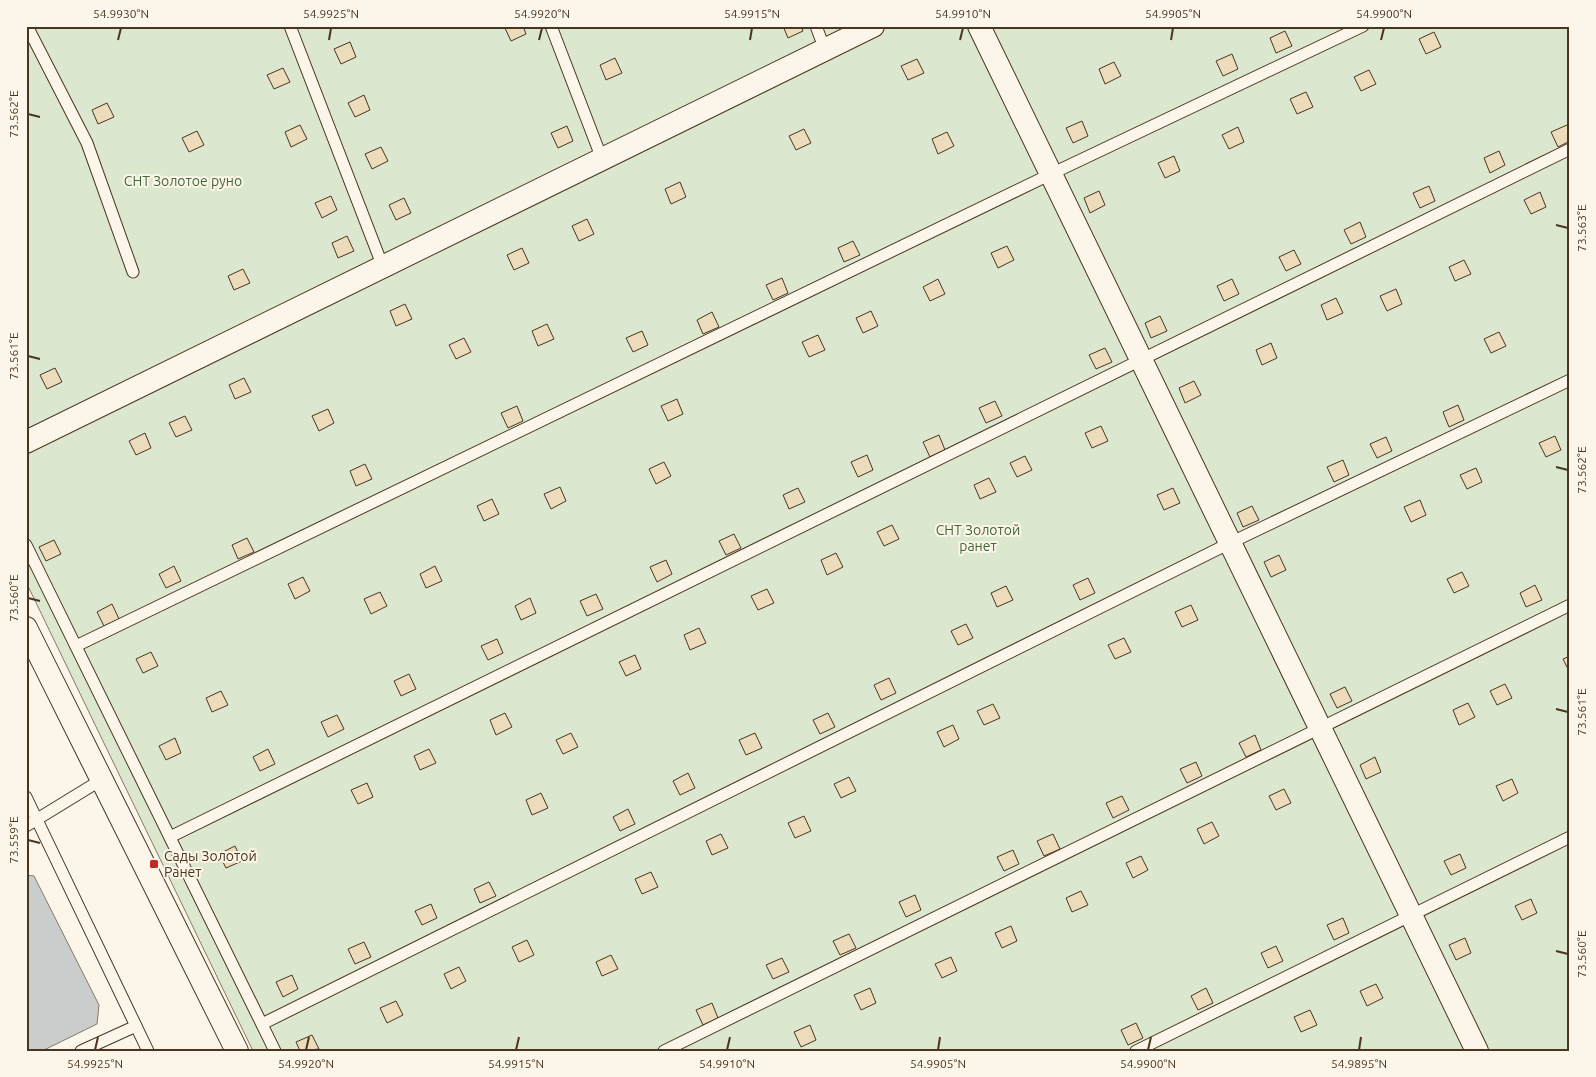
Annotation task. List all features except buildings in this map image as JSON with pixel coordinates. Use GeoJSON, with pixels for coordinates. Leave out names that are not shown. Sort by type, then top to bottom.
{"type":"FeatureCollection","features":[{"type":"Feature","properties":{"kind":"street"},"geometry":{"type":"LineString","coordinates":[[26,442],[873,26]]}},
{"type":"Feature","properties":{"kind":"street"},"geometry":{"type":"LineString","coordinates":[[979,26],[1477,1051]]}},
{"type":"Feature","properties":{"kind":"street"},"geometry":{"type":"LineString","coordinates":[[26,628],[237,1051]]}},
{"type":"Feature","properties":{"kind":"lane"},"geometry":{"type":"LineString","coordinates":[[27,26],[87,143],[133,272]]}},
{"type":"Feature","properties":{"kind":"lane"},"geometry":{"type":"LineString","coordinates":[[290,26],[384,267]]}},
{"type":"Feature","properties":{"kind":"lane"},"geometry":{"type":"LineString","coordinates":[[551,26],[602,159]]}},
{"type":"Feature","properties":{"kind":"lane"},"geometry":{"type":"LineString","coordinates":[[816,26],[825,50]]}},
{"type":"Feature","properties":{"kind":"lane"},"geometry":{"type":"LineString","coordinates":[[76,646],[1051,174],[1363,26]]}},
{"type":"Feature","properties":{"kind":"lane"},"geometry":{"type":"LineString","coordinates":[[170,837],[1570,149]]}},
{"type":"Feature","properties":{"kind":"lane"},"geometry":{"type":"LineString","coordinates":[[262,1024],[1230,543],[1570,380]]}},
{"type":"Feature","properties":{"kind":"lane"},"geometry":{"type":"LineString","coordinates":[[26,544],[275,1051]]}},
{"type":"Feature","properties":{"kind":"lane"},"geometry":{"type":"LineString","coordinates":[[664,1051],[1570,605]]}},
{"type":"Feature","properties":{"kind":"lane"},"geometry":{"type":"LineString","coordinates":[[26,826],[38,821],[101,780]]}},
{"type":"Feature","properties":{"kind":"lane"},"geometry":{"type":"LineString","coordinates":[[26,797],[148,1051]]}},
{"type":"Feature","properties":{"kind":"lane"},"geometry":{"type":"LineString","coordinates":[[1136,1051],[1570,837]]}},
{"type":"Feature","properties":{"kind":"lane"},"geometry":{"type":"LineString","coordinates":[[81,1051],[136,1026]]}},
{"type":"Feature","properties":{"kind":"green space","name":"СНТ Золотой ранет"},"geometry":{"type":"Polygon","coordinates":[[[26,26],[1570,26],[1570,1051],[253,1051],[26,582],[26,26]]]}},
{"type":"Feature","properties":{"kind":"shaded area"},"geometry":{"type":"Polygon","coordinates":[[[26,875],[34,876],[99,1005],[97,1024],[42,1051],[26,1051],[26,875]]]}},
{"type":"Feature","properties":{"kind":"place","name":"Сады Золотой Ранет"},"geometry":{"type":"Point","coordinates":[154,864]}},
{"type":"Feature","properties":{"kind":"park label","name":"СНТ Золотое руно"},"geometry":{"type":"Point","coordinates":[183,181]}}]}
